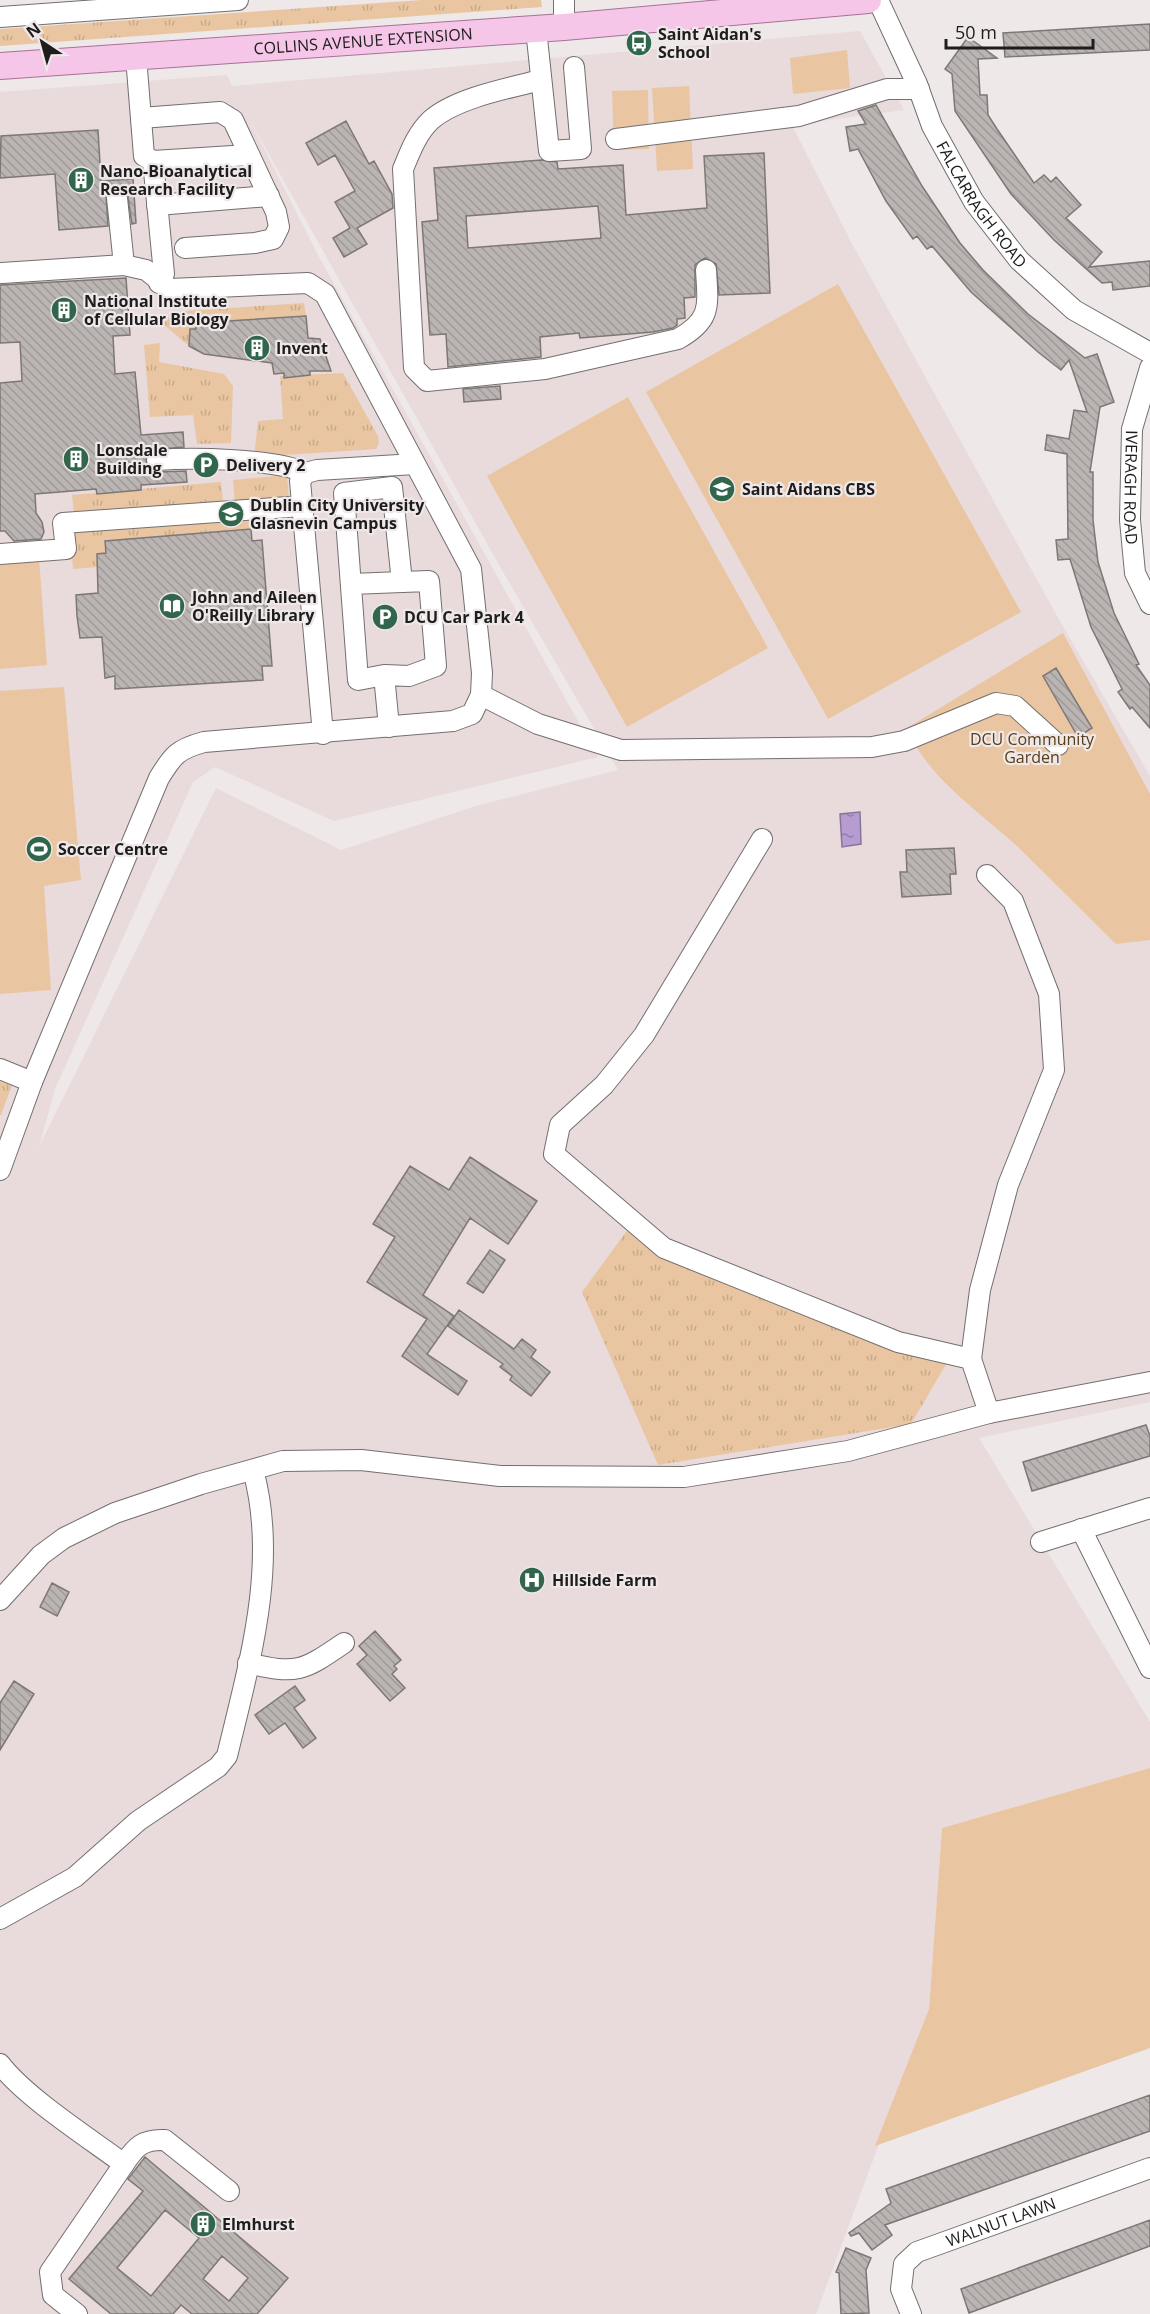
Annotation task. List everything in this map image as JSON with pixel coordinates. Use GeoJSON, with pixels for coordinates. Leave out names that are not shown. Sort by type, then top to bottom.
{"type":"FeatureCollection","features":[{"type":"Feature","properties":{"kind":"main road","name":"COLLINS AVENUE EXTENSION"},"geometry":{"type":"LineString","coordinates":[[0,66],[564,27],[868,0]]}},
{"type":"Feature","properties":{"kind":"street"},"geometry":{"type":"LineString","coordinates":[[0,17],[238,0]]}},
{"type":"Feature","properties":{"kind":"street"},"geometry":{"type":"LineString","coordinates":[[564,0],[564,27]]}},
{"type":"Feature","properties":{"kind":"street","name":"FALCARRAGH ROAD"},"geometry":{"type":"LineString","coordinates":[[878,0],[919,89],[932,126],[974,202],[1019,260],[1074,310],[1150,353]]}},
{"type":"Feature","properties":{"kind":"street"},"geometry":{"type":"LineString","coordinates":[[536,29],[549,152],[581,149],[574,67]]}},
{"type":"Feature","properties":{"kind":"street"},"geometry":{"type":"LineString","coordinates":[[136,57],[144,156],[153,161],[249,154]]}},
{"type":"Feature","properties":{"kind":"street"},"geometry":{"type":"LineString","coordinates":[[541,80],[455,106],[431,120],[413,144],[403,169],[414,368],[427,381],[545,369],[678,339],[697,329],[708,309],[706,270]]}},
{"type":"Feature","properties":{"kind":"street"},"geometry":{"type":"LineString","coordinates":[[616,138],[799,116],[887,89],[919,89]]}},
{"type":"Feature","properties":{"kind":"street"},"geometry":{"type":"LineString","coordinates":[[141,118],[220,112],[233,120],[269,196],[279,227],[273,239],[255,243],[185,248]]}},
{"type":"Feature","properties":{"kind":"street"},"geometry":{"type":"LineString","coordinates":[[153,161],[164,274],[159,283]]}},
{"type":"Feature","properties":{"kind":"street"},"geometry":{"type":"LineString","coordinates":[[157,205],[269,196]]}},
{"type":"Feature","properties":{"kind":"street"},"geometry":{"type":"LineString","coordinates":[[117,198],[124,265]]}},
{"type":"Feature","properties":{"kind":"street"},"geometry":{"type":"LineString","coordinates":[[0,1170],[7,1128],[32,1082],[159,778],[169,761],[181,748],[204,742],[323,734],[453,721],[472,714],[481,695],[482,673],[471,569],[326,294],[308,283],[170,289],[159,283],[146,270],[124,265],[2,273]]}},
{"type":"Feature","properties":{"kind":"street","name":"IVERAGH ROAD"},"geometry":{"type":"LineString","coordinates":[[1150,368],[1132,429],[1130,519],[1135,573],[1150,604]]}},
{"type":"Feature","properties":{"kind":"street"},"geometry":{"type":"LineString","coordinates":[[157,460],[188,458],[290,465],[306,473]]}},
{"type":"Feature","properties":{"kind":"street"},"geometry":{"type":"LineString","coordinates":[[323,734],[300,481],[306,473],[317,470],[415,464]]}},
{"type":"Feature","properties":{"kind":"street"},"geometry":{"type":"LineString","coordinates":[[351,584],[429,581],[436,666],[409,676],[384,675],[358,680],[344,493],[392,487],[402,582]]}},
{"type":"Feature","properties":{"kind":"street"},"geometry":{"type":"LineString","coordinates":[[0,554],[66,549],[63,523],[302,506]]}},
{"type":"Feature","properties":{"kind":"street"},"geometry":{"type":"LineString","coordinates":[[384,675],[389,727]]}},
{"type":"Feature","properties":{"kind":"street"},"geometry":{"type":"LineString","coordinates":[[481,695],[538,723],[621,750],[872,747],[904,741],[996,703],[1014,706],[1058,745]]}},
{"type":"Feature","properties":{"kind":"street"},"geometry":{"type":"LineString","coordinates":[[762,839],[644,1035],[604,1085],[560,1125],[554,1154],[664,1248],[898,1342],[971,1359]]}},
{"type":"Feature","properties":{"kind":"street"},"geometry":{"type":"LineString","coordinates":[[987,875],[1013,901],[1049,994],[1054,1070],[1008,1185],[980,1290],[971,1359],[989,1413]]}},
{"type":"Feature","properties":{"kind":"street"},"geometry":{"type":"LineString","coordinates":[[0,1069],[32,1082]]}},
{"type":"Feature","properties":{"kind":"street"},"geometry":{"type":"LineString","coordinates":[[0,1600],[41,1555],[64,1538],[115,1513],[201,1484],[284,1461],[360,1460],[500,1476],[684,1477],[848,1451],[989,1413],[1150,1382]]}},
{"type":"Feature","properties":{"kind":"street"},"geometry":{"type":"LineString","coordinates":[[0,1919],[75,1877],[138,1821],[218,1767],[227,1756],[259,1605],[263,1545],[261,1498],[253,1470]]}},
{"type":"Feature","properties":{"kind":"street"},"geometry":{"type":"LineString","coordinates":[[1041,1542],[1150,1508]]}},
{"type":"Feature","properties":{"kind":"street"},"geometry":{"type":"LineString","coordinates":[[1081,1529],[1150,1668]]}},
{"type":"Feature","properties":{"kind":"street"},"geometry":{"type":"LineString","coordinates":[[248,1663],[285,1671],[303,1669],[344,1643]]}},
{"type":"Feature","properties":{"kind":"street"},"geometry":{"type":"LineString","coordinates":[[0,2064],[24,2087],[124,2164]]}},
{"type":"Feature","properties":{"kind":"street"},"geometry":{"type":"LineString","coordinates":[[77,2314],[53,2295],[50,2272],[135,2147],[142,2142],[165,2140],[229,2191]]}},
{"type":"Feature","properties":{"kind":"street","name":"WALNUT LAWN"},"geometry":{"type":"LineString","coordinates":[[911,2314],[901,2289],[904,2264],[917,2252],[1150,2168]]}},
{"type":"Feature","properties":{"kind":"shaded area","name":"Hillside Farm"},"geometry":{"type":"Polygon","coordinates":[[[860,31],[904,110],[792,125],[850,240],[1057,616],[1150,776],[1150,1402],[979,1438],[1150,1722],[1150,1768],[942,1828],[929,2009],[816,2314],[0,2314],[0,92],[227,75],[232,86],[860,31]],[[248,117],[320,259],[598,757],[334,821],[215,767],[193,782],[55,1089],[39,1147],[216,788],[341,850],[479,805],[618,770],[503,572],[248,117]]]}},
{"type":"Feature","properties":{"kind":"green space"},"geometry":{"type":"Polygon","coordinates":[[[422,0],[541,0],[542,7],[0,46],[0,29],[422,0]]]}},
{"type":"Feature","properties":{"kind":"green space"},"geometry":{"type":"Polygon","coordinates":[[[847,50],[850,88],[793,94],[790,58],[847,50]]]}},
{"type":"Feature","properties":{"kind":"green space"},"geometry":{"type":"Polygon","coordinates":[[[689,86],[693,169],[657,171],[652,88],[689,86]]]}},
{"type":"Feature","properties":{"kind":"green space"},"geometry":{"type":"Polygon","coordinates":[[[648,90],[649,149],[614,150],[612,91],[648,90]]]}},
{"type":"Feature","properties":{"kind":"green space"},"geometry":{"type":"Polygon","coordinates":[[[838,284],[1021,612],[828,719],[646,392],[838,284]]]}},
{"type":"Feature","properties":{"kind":"green space"},"geometry":{"type":"Polygon","coordinates":[[[304,303],[306,316],[196,323],[196,329],[190,330],[189,346],[163,324],[172,313],[184,311],[304,303]]]}},
{"type":"Feature","properties":{"kind":"green space"},"geometry":{"type":"Polygon","coordinates":[[[160,343],[159,362],[224,374],[233,386],[231,443],[197,444],[193,415],[150,417],[144,345],[160,343]]]}},
{"type":"Feature","properties":{"kind":"green space"},"geometry":{"type":"Polygon","coordinates":[[[343,373],[378,436],[379,443],[376,449],[254,457],[258,421],[283,419],[280,376],[343,373]]]}},
{"type":"Feature","properties":{"kind":"green space"},"geometry":{"type":"Polygon","coordinates":[[[628,397],[768,648],[627,727],[487,476],[628,397]]]}},
{"type":"Feature","properties":{"kind":"green space"},"geometry":{"type":"Polygon","coordinates":[[[287,475],[289,499],[235,504],[233,480],[287,475]]]}},
{"type":"Feature","properties":{"kind":"green space"},"geometry":{"type":"Polygon","coordinates":[[[221,482],[223,502],[74,514],[72,495],[221,482]]]}},
{"type":"Feature","properties":{"kind":"green space"},"geometry":{"type":"Polygon","coordinates":[[[295,514],[296,523],[105,541],[106,553],[97,554],[98,567],[73,569],[70,532],[295,514]]]}},
{"type":"Feature","properties":{"kind":"green space"},"geometry":{"type":"Polygon","coordinates":[[[39,558],[47,665],[0,669],[0,562],[39,558]]]}},
{"type":"Feature","properties":{"kind":"green space","name":"DCU Community Garden"},"geometry":{"type":"Polygon","coordinates":[[[1063,633],[1150,794],[1150,940],[1116,944],[1018,847],[941,778],[927,763],[907,728],[1063,633]]]}},
{"type":"Feature","properties":{"kind":"green space","name":"Soccer Centre"},"geometry":{"type":"Polygon","coordinates":[[[64,687],[81,880],[44,886],[51,990],[0,994],[0,691],[64,687]]]}},
{"type":"Feature","properties":{"kind":"green space"},"geometry":{"type":"Polygon","coordinates":[[[0,1078],[13,1082],[1,1115],[0,1115],[0,1078]]]}},
{"type":"Feature","properties":{"kind":"green space"},"geometry":{"type":"Polygon","coordinates":[[[631,1225],[948,1361],[911,1424],[658,1465],[582,1292],[631,1225]]]}},
{"type":"Feature","properties":{"kind":"green space"},"geometry":{"type":"Polygon","coordinates":[[[1150,1768],[1150,2048],[875,2146],[929,2009],[942,1828],[1150,1768]]]}},
{"type":"Feature","properties":{"kind":"water"},"geometry":{"type":"Polygon","coordinates":[[[860,812],[861,844],[842,847],[840,814],[860,812]]]}},
{"type":"Feature","properties":{"kind":"building"},"geometry":{"type":"Polygon","coordinates":[[[1150,24],[1150,50],[1005,57],[1003,33],[1150,24]]]}},
{"type":"Feature","properties":{"kind":"building"},"geometry":{"type":"Polygon","coordinates":[[[968,37],[997,58],[978,59],[980,95],[987,95],[988,115],[997,129],[1034,183],[1044,175],[1051,182],[1056,177],[1081,205],[1066,218],[1102,252],[1089,267],[1150,261],[1150,286],[1113,290],[1112,282],[1102,283],[1054,240],[1011,194],[955,111],[952,74],[945,69],[968,37]]]}},
{"type":"Feature","properties":{"kind":"building"},"geometry":{"type":"Polygon","coordinates":[[[876,105],[922,186],[960,243],[983,270],[1028,314],[1085,358],[1097,354],[1114,402],[1100,407],[1090,472],[1093,472],[1093,520],[1098,562],[1114,613],[1139,664],[1136,665],[1150,685],[1150,728],[1132,707],[1130,709],[1118,692],[1122,689],[1091,627],[1070,559],[1058,560],[1056,540],[1068,539],[1067,454],[1045,450],[1047,435],[1069,439],[1074,410],[1087,412],[1069,360],[1061,370],[971,292],[932,246],[927,249],[917,236],[913,239],[886,201],[858,149],[850,151],[846,127],[866,124],[858,111],[876,105]]]}},
{"type":"Feature","properties":{"kind":"building"},"geometry":{"type":"Polygon","coordinates":[[[346,121],[369,164],[374,161],[392,194],[393,208],[357,228],[367,244],[344,257],[333,238],[350,228],[335,202],[355,191],[335,155],[318,165],[306,143],[346,121]]]}},
{"type":"Feature","properties":{"kind":"building","name":"Nano-Bioanalytical Research Facility"},"geometry":{"type":"Polygon","coordinates":[[[98,130],[101,181],[133,179],[136,223],[132,224],[127,191],[116,186],[106,194],[108,226],[59,230],[55,174],[0,178],[1,136],[98,130]]]}},
{"type":"Feature","properties":{"kind":"building"},"geometry":{"type":"Polygon","coordinates":[[[764,153],[770,293],[719,295],[716,264],[705,258],[695,265],[695,297],[684,298],[685,318],[677,319],[677,325],[673,328],[653,332],[580,338],[579,333],[540,337],[541,357],[448,367],[446,334],[430,335],[422,222],[438,220],[434,168],[542,160],[557,162],[558,169],[623,165],[626,215],[707,208],[704,156],[764,153]],[[598,206],[466,216],[468,248],[601,238],[598,206]]]}},
{"type":"Feature","properties":{"kind":"building","name":"Lonsdale Building"},"geometry":{"type":"Polygon","coordinates":[[[126,278],[130,335],[113,336],[115,374],[135,372],[141,435],[183,432],[184,447],[151,450],[146,455],[147,467],[157,472],[186,471],[187,482],[141,485],[141,490],[97,494],[96,489],[35,494],[36,513],[42,522],[44,532],[41,539],[14,541],[5,531],[0,531],[0,383],[22,381],[20,342],[0,343],[0,285],[126,278]]]}},
{"type":"Feature","properties":{"kind":"building","name":"Invent"},"geometry":{"type":"Polygon","coordinates":[[[306,316],[308,338],[320,339],[331,371],[310,371],[310,375],[284,378],[284,373],[274,374],[272,363],[204,354],[189,346],[190,329],[196,329],[196,323],[306,316]]]}},
{"type":"Feature","properties":{"kind":"building"},"geometry":{"type":"Polygon","coordinates":[[[500,386],[501,399],[464,402],[463,389],[500,386]]]}},
{"type":"Feature","properties":{"kind":"building","name":"John and Aileen O'Reilly Library"},"geometry":{"type":"Polygon","coordinates":[[[251,529],[252,541],[262,540],[272,666],[262,666],[263,680],[115,689],[115,676],[105,678],[102,637],[80,638],[77,616],[76,595],[98,593],[97,554],[106,553],[105,541],[251,529]]]}},
{"type":"Feature","properties":{"kind":"building"},"geometry":{"type":"Polygon","coordinates":[[[1056,668],[1092,728],[1078,737],[1043,676],[1056,668]]]}},
{"type":"Feature","properties":{"kind":"building"},"geometry":{"type":"Polygon","coordinates":[[[954,848],[956,874],[950,874],[951,894],[902,897],[900,872],[907,872],[906,850],[954,848]]]}},
{"type":"Feature","properties":{"kind":"building"},"geometry":{"type":"Polygon","coordinates":[[[470,1157],[537,1201],[508,1244],[470,1218],[423,1295],[454,1316],[427,1354],[467,1381],[458,1395],[402,1356],[427,1319],[367,1282],[395,1237],[373,1224],[410,1166],[449,1190],[470,1157]]]}},
{"type":"Feature","properties":{"kind":"building"},"geometry":{"type":"Polygon","coordinates":[[[490,1250],[505,1260],[483,1293],[467,1283],[490,1250]]]}},
{"type":"Feature","properties":{"kind":"building"},"geometry":{"type":"Polygon","coordinates":[[[459,1310],[514,1349],[522,1339],[536,1350],[531,1357],[550,1372],[531,1396],[510,1380],[512,1376],[500,1367],[503,1364],[448,1326],[459,1310]]]}},
{"type":"Feature","properties":{"kind":"building"},"geometry":{"type":"Polygon","coordinates":[[[1146,1425],[1150,1436],[1150,1456],[1032,1491],[1023,1462],[1146,1425]]]}},
{"type":"Feature","properties":{"kind":"building"},"geometry":{"type":"Polygon","coordinates":[[[52,1583],[69,1592],[57,1616],[40,1607],[52,1583]]]}},
{"type":"Feature","properties":{"kind":"building"},"geometry":{"type":"Polygon","coordinates":[[[375,1631],[401,1660],[394,1666],[397,1669],[392,1674],[405,1688],[390,1701],[357,1664],[367,1655],[359,1646],[375,1631]]]}},
{"type":"Feature","properties":{"kind":"building"},"geometry":{"type":"Polygon","coordinates":[[[14,1681],[34,1694],[0,1750],[0,1703],[14,1681]]]}},
{"type":"Feature","properties":{"kind":"building"},"geometry":{"type":"Polygon","coordinates":[[[295,1686],[305,1700],[294,1708],[316,1738],[303,1748],[285,1723],[269,1734],[255,1715],[295,1686]]]}},
{"type":"Feature","properties":{"kind":"building"},"geometry":{"type":"Polygon","coordinates":[[[1150,2095],[1150,2131],[885,2225],[892,2235],[872,2250],[859,2233],[851,2236],[849,2233],[891,2203],[886,2189],[1150,2095]]]}},
{"type":"Feature","properties":{"kind":"building","name":"Elmhurst"},"geometry":{"type":"Polygon","coordinates":[[[145,2157],[288,2278],[257,2314],[192,2314],[181,2305],[173,2314],[111,2314],[69,2279],[143,2191],[128,2179],[145,2157]],[[165,2210],[117,2268],[151,2296],[199,2238],[165,2210]],[[222,2256],[203,2279],[229,2301],[248,2278],[222,2256]]]}},
{"type":"Feature","properties":{"kind":"building"},"geometry":{"type":"Polygon","coordinates":[[[1150,2220],[1150,2246],[969,2313],[961,2289],[1150,2220]]]}},
{"type":"Feature","properties":{"kind":"building"},"geometry":{"type":"Polygon","coordinates":[[[846,2248],[871,2258],[866,2270],[869,2313],[841,2314],[839,2273],[836,2272],[846,2248]]]}},
{"type":"Feature","properties":{"kind":"place","name":"Saint Aidan's School"},"geometry":{"type":"Point","coordinates":[639,43]}},
{"type":"Feature","properties":{"kind":"place","name":"Nano-Bioanalytical Research Facility"},"geometry":{"type":"Point","coordinates":[81,180]}},
{"type":"Feature","properties":{"kind":"place","name":"National Institute of Cellular Biology"},"geometry":{"type":"Point","coordinates":[64,310]}},
{"type":"Feature","properties":{"kind":"place","name":"Invent"},"geometry":{"type":"Point","coordinates":[257,348]}},
{"type":"Feature","properties":{"kind":"place","name":"Lonsdale Building"},"geometry":{"type":"Point","coordinates":[76,459]}},
{"type":"Feature","properties":{"kind":"place","name":"Delivery 2"},"geometry":{"type":"Point","coordinates":[206,465]}},
{"type":"Feature","properties":{"kind":"place","name":"Saint Aidans CBS"},"geometry":{"type":"Point","coordinates":[722,489]}},
{"type":"Feature","properties":{"kind":"place","name":"Dublin City University Glasnevin Campus"},"geometry":{"type":"Point","coordinates":[231,514]}},
{"type":"Feature","properties":{"kind":"place","name":"John and Aileen O'Reilly Library"},"geometry":{"type":"Point","coordinates":[172,606]}},
{"type":"Feature","properties":{"kind":"place","name":"DCU Car Park 4"},"geometry":{"type":"Point","coordinates":[385,617]}},
{"type":"Feature","properties":{"kind":"place","name":"Soccer Centre"},"geometry":{"type":"Point","coordinates":[39,849]}},
{"type":"Feature","properties":{"kind":"place","name":"Hillside Farm"},"geometry":{"type":"Point","coordinates":[532,1580]}},
{"type":"Feature","properties":{"kind":"place","name":"Elmhurst"},"geometry":{"type":"Point","coordinates":[203,2224]}}]}
